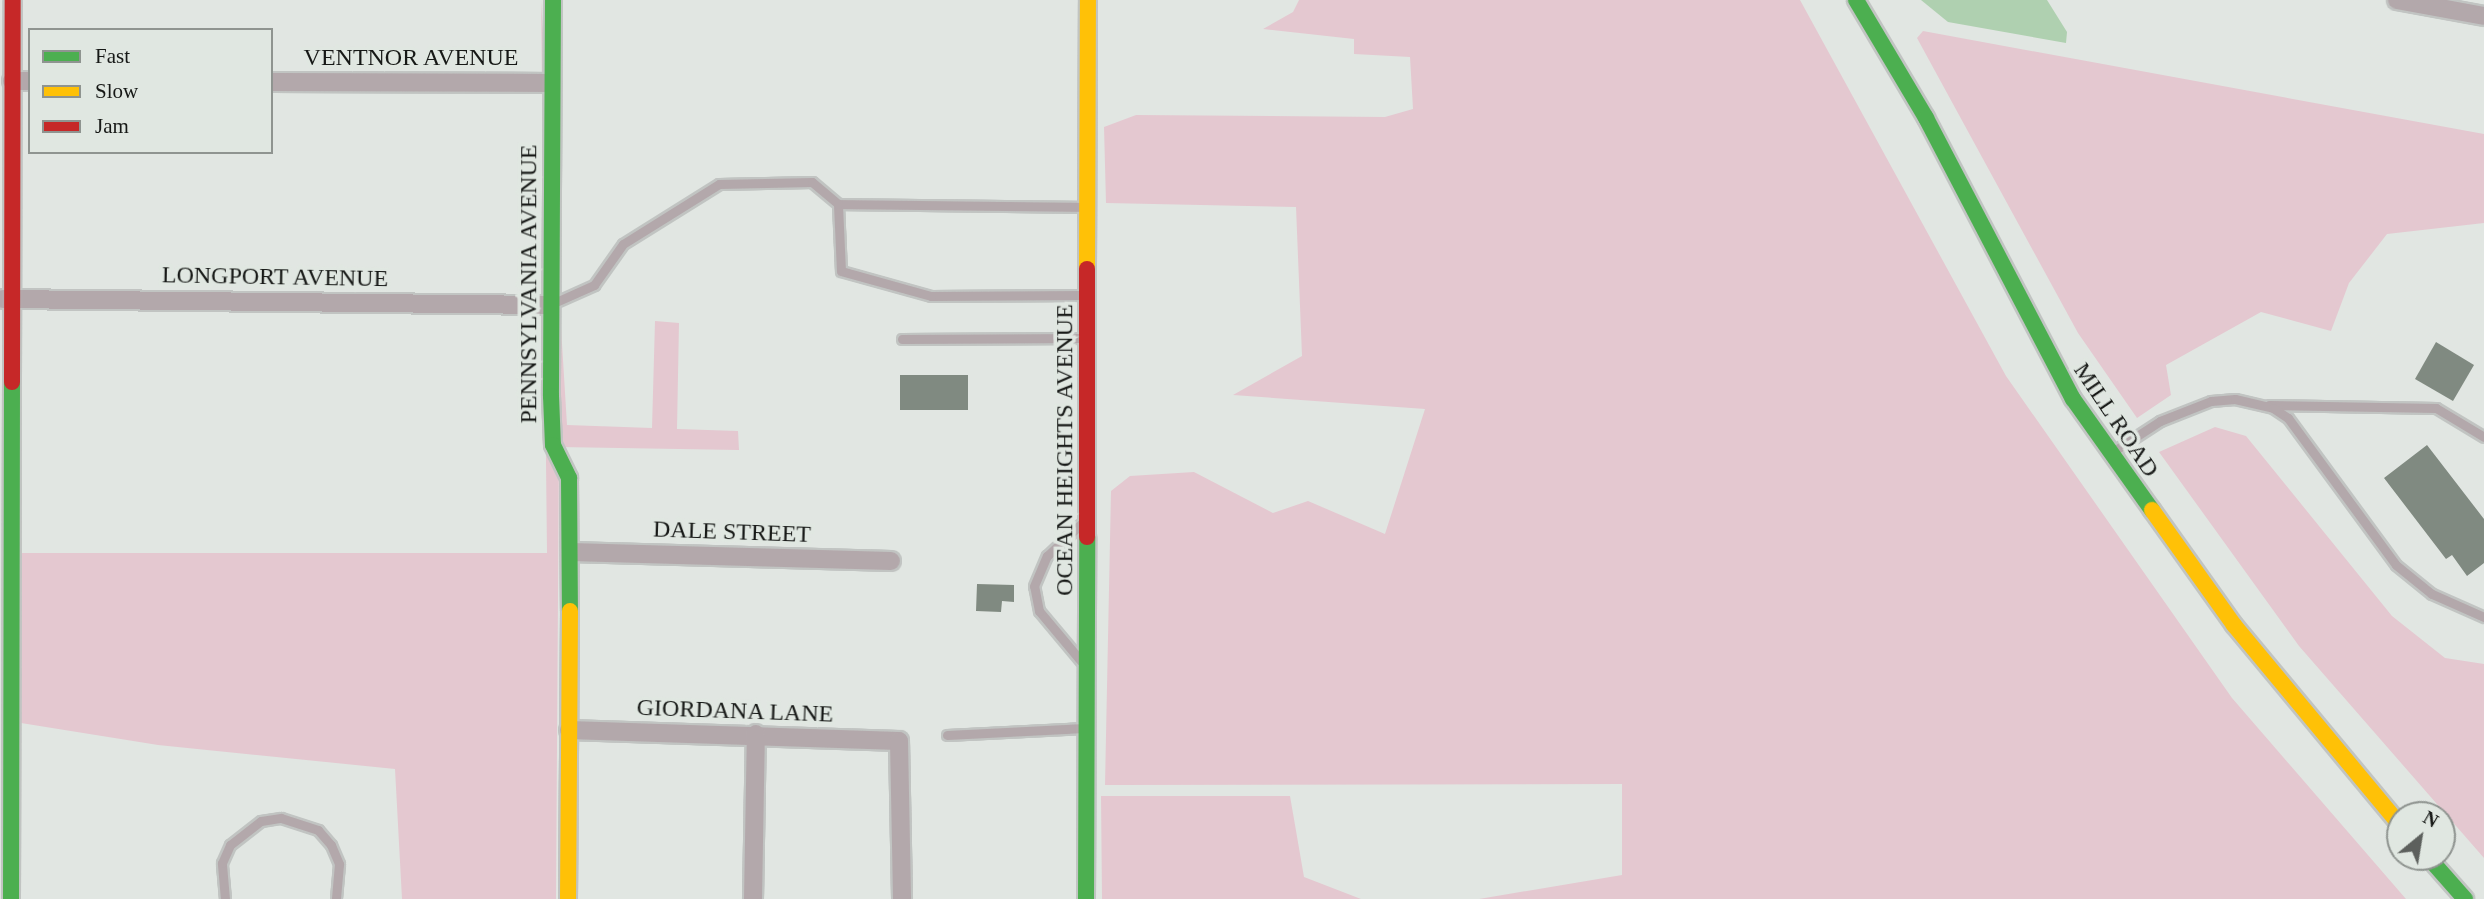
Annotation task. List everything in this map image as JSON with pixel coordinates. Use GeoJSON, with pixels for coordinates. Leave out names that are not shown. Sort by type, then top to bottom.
{"type":"FeatureCollection","features":[{"type":"Feature","properties":{"kind":"street"},"geometry":{"type":"LineString","coordinates":[[11,899],[6,739],[6,299],[21,81],[13,0]]}},
{"type":"Feature","properties":{"kind":"street","name":"PENNSYLVANIA AVENUE"},"geometry":{"type":"LineString","coordinates":[[553,0],[549,305],[552,445],[569,478],[571,552],[568,899]]}},
{"type":"Feature","properties":{"kind":"street","name":"OCEAN HEIGHTS AVENUE"},"geometry":{"type":"LineString","coordinates":[[1086,899],[1088,0]]}},
{"type":"Feature","properties":{"kind":"street","name":"MILL ROAD"},"geometry":{"type":"LineString","coordinates":[[1856,0],[1926,118],[2042,347],[2109,453],[2282,687],[2386,809]]}},
{"type":"Feature","properties":{"kind":"street"},"geometry":{"type":"LineString","coordinates":[[2397,0],[2479,10]]}},
{"type":"Feature","properties":{"kind":"street","name":"VENTNOR AVENUE"},"geometry":{"type":"LineString","coordinates":[[273,82],[551,83]]}},
{"type":"Feature","properties":{"kind":"street","name":"LONGPORT AVENUE"},"geometry":{"type":"LineString","coordinates":[[6,299],[549,305]]}},
{"type":"Feature","properties":{"kind":"street","name":"DALE STREET"},"geometry":{"type":"LineString","coordinates":[[571,552],[891,561]]}},
{"type":"Feature","properties":{"kind":"street","name":"GIORDANA LANE"},"geometry":{"type":"LineString","coordinates":[[569,730],[755,734],[899,741],[902,899]]}},
{"type":"Feature","properties":{"kind":"street"},"geometry":{"type":"LineString","coordinates":[[753,899],[755,734]]}},
{"type":"Feature","properties":{"kind":"street"},"geometry":{"type":"LineString","coordinates":[[2440,871],[2465,899]]}},
{"type":"Feature","properties":{"kind":"lane"},"geometry":{"type":"LineString","coordinates":[[549,305],[588,290],[623,244],[719,184],[812,182],[838,204],[1088,207]]}},
{"type":"Feature","properties":{"kind":"lane"},"geometry":{"type":"LineString","coordinates":[[838,204],[841,271],[931,296],[1088,295]]}},
{"type":"Feature","properties":{"kind":"lane"},"geometry":{"type":"LineString","coordinates":[[902,339],[1088,338]]}},
{"type":"Feature","properties":{"kind":"lane"},"geometry":{"type":"LineString","coordinates":[[2109,453],[2160,421],[2211,401],[2436,408],[2484,437]]}},
{"type":"Feature","properties":{"kind":"lane"},"geometry":{"type":"LineString","coordinates":[[2264,404],[2288,418],[2396,565],[2432,594],[2484,617]]}},
{"type":"Feature","properties":{"kind":"lane"},"geometry":{"type":"LineString","coordinates":[[1088,518],[1047,556],[1034,586],[1040,611],[1088,668]]}},
{"type":"Feature","properties":{"kind":"lane"},"geometry":{"type":"LineString","coordinates":[[947,735],[1087,728]]}},
{"type":"Feature","properties":{"kind":"lane"},"geometry":{"type":"LineString","coordinates":[[225,899],[222,863],[230,845],[252,825],[281,818],[318,831],[331,845],[339,864],[336,899]]}},
{"type":"Feature","properties":{"kind":"shaded area"},"geometry":{"type":"Polygon","coordinates":[[[541,0],[567,425],[652,428],[655,321],[679,323],[677,429],[738,431],[739,450],[559,447],[556,899],[402,899],[395,769],[158,745],[21,723],[21,553],[547,553],[541,0]]]}},
{"type":"Feature","properties":{"kind":"shaded area"},"geometry":{"type":"Polygon","coordinates":[[[1299,0],[1800,0],[2006,376],[2232,698],[2406,899],[1479,899],[1622,875],[1622,784],[1105,785],[1111,491],[1130,476],[1194,472],[1273,513],[1308,501],[1385,534],[1425,409],[1233,395],[1302,356],[1296,207],[1106,203],[1104,127],[1136,115],[1385,117],[1413,109],[1410,57],[1354,54],[1354,39],[1263,29],[1293,12],[1299,0]]]}},
{"type":"Feature","properties":{"kind":"shaded area"},"geometry":{"type":"Polygon","coordinates":[[[1921,0],[2047,0],[2067,32],[2066,43],[1948,22],[1921,0]]]}},
{"type":"Feature","properties":{"kind":"shaded area"},"geometry":{"type":"Polygon","coordinates":[[[1923,31],[2484,134],[2484,223],[2387,234],[2349,283],[2331,331],[2261,312],[2166,365],[2171,395],[2137,418],[2078,333],[1917,38],[1923,31]]]}},
{"type":"Feature","properties":{"kind":"shaded area"},"geometry":{"type":"Polygon","coordinates":[[[2215,427],[2246,436],[2392,616],[2445,658],[2484,664],[2484,858],[2456,826],[2456,801],[2434,801],[2299,646],[2159,452],[2215,427]]]}},
{"type":"Feature","properties":{"kind":"shaded area"},"geometry":{"type":"Polygon","coordinates":[[[1101,796],[1290,796],[1304,877],[1361,899],[1102,899],[1101,796]]]}},
{"type":"Feature","properties":{"kind":"building"},"geometry":{"type":"Polygon","coordinates":[[[2436,342],[2474,365],[2453,401],[2415,379],[2436,342]]]}},
{"type":"Feature","properties":{"kind":"building"},"geometry":{"type":"Polygon","coordinates":[[[900,375],[968,375],[968,410],[900,410],[900,375]]]}},
{"type":"Feature","properties":{"kind":"building"},"geometry":{"type":"Polygon","coordinates":[[[2427,445],[2484,519],[2484,563],[2467,576],[2452,555],[2446,559],[2384,478],[2427,445]]]}},
{"type":"Feature","properties":{"kind":"building"},"geometry":{"type":"Polygon","coordinates":[[[977,584],[1014,585],[1014,602],[1002,601],[1001,612],[976,611],[977,584]]]}},
{"type":"Feature","properties":{"kind":"traffic: fast"},"geometry":{"type":"LineString","coordinates":[[553,0],[551,396],[553,445],[569,478],[570,611]]}},
{"type":"Feature","properties":{"kind":"traffic: fast"},"geometry":{"type":"LineString","coordinates":[[1856,0],[1926,118],[2073,399],[2152,510]]}},
{"type":"Feature","properties":{"kind":"traffic: fast"},"geometry":{"type":"LineString","coordinates":[[11,899],[12,382]]}},
{"type":"Feature","properties":{"kind":"traffic: fast"},"geometry":{"type":"LineString","coordinates":[[1086,899],[1087,537]]}},
{"type":"Feature","properties":{"kind":"traffic: fast"},"geometry":{"type":"LineString","coordinates":[[2440,871],[2465,899]]}},
{"type":"Feature","properties":{"kind":"traffic: slow"},"geometry":{"type":"LineString","coordinates":[[1087,269],[1088,0]]}},
{"type":"Feature","properties":{"kind":"traffic: slow"},"geometry":{"type":"LineString","coordinates":[[2152,510],[2234,625],[2386,808]]}},
{"type":"Feature","properties":{"kind":"traffic: slow"},"geometry":{"type":"LineString","coordinates":[[568,899],[570,611]]}},
{"type":"Feature","properties":{"kind":"traffic: jam"},"geometry":{"type":"LineString","coordinates":[[12,382],[13,0]]}},
{"type":"Feature","properties":{"kind":"traffic: jam"},"geometry":{"type":"LineString","coordinates":[[1087,269],[1087,537]]}}]}
